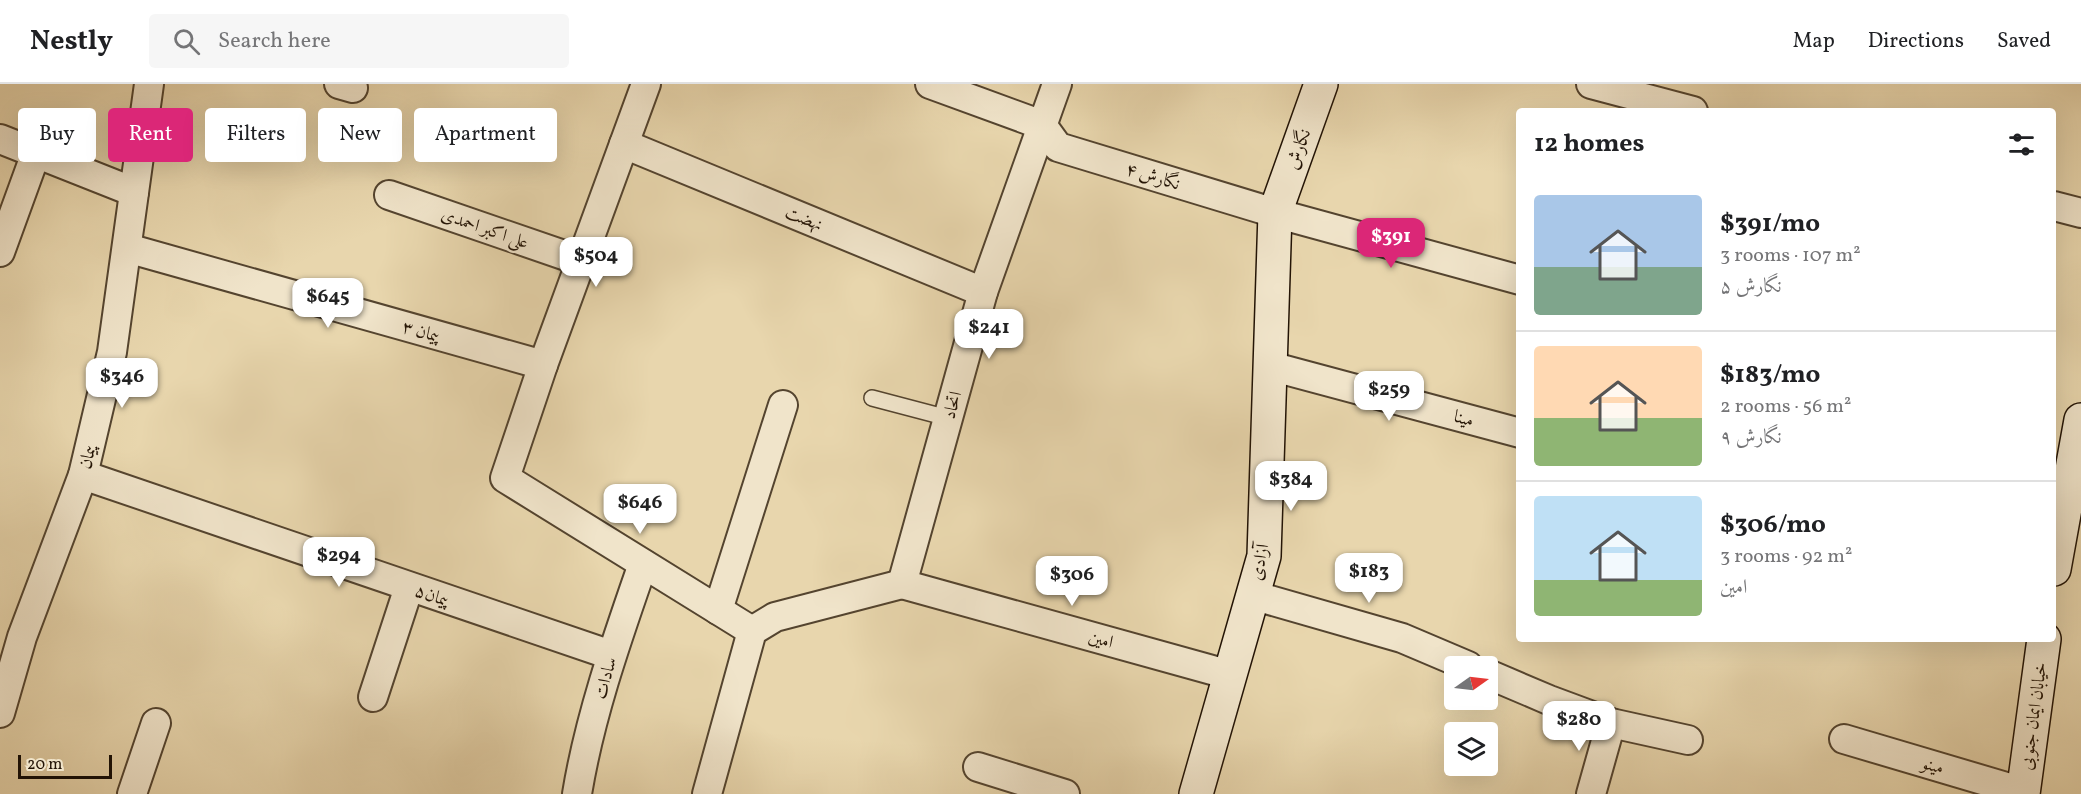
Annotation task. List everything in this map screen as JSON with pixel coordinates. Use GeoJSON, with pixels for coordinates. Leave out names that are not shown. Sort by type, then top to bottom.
{"type":"FeatureCollection","features":[{"type":"Feature","properties":{"kind":"street","name":"پیمان"},"geometry":{"type":"LineString","coordinates":[[0,713],[11,634],[83,475],[112,352],[149,84]]}},
{"type":"Feature","properties":{"kind":"street"},"geometry":{"type":"LineString","coordinates":[[646,84],[543,365],[505,478],[752,631]]}},
{"type":"Feature","properties":{"kind":"street"},"geometry":{"type":"LineString","coordinates":[[930,84],[1042,125]]}},
{"type":"Feature","properties":{"kind":"street","name":"اتحاد"},"geometry":{"type":"LineString","coordinates":[[902,584],[983,292],[1057,84]]}},
{"type":"Feature","properties":{"kind":"street","name":"نگارش"},"geometry":{"type":"LineString","coordinates":[[1275,213],[1321,84]]}},
{"type":"Feature","properties":{"kind":"street"},"geometry":{"type":"LineString","coordinates":[[1591,84],[1682,108]]}},
{"type":"Feature","properties":{"kind":"street","name":"نگارش ۴"},"geometry":{"type":"LineString","coordinates":[[1042,125],[1058,147],[1275,213],[1516,279]]}},
{"type":"Feature","properties":{"kind":"street"},"geometry":{"type":"LineString","coordinates":[[0,139],[18,146]]}},
{"type":"Feature","properties":{"kind":"street","name":"نهضت"},"geometry":{"type":"LineString","coordinates":[[624,144],[983,292]]}},
{"type":"Feature","properties":{"kind":"street"},"geometry":{"type":"LineString","coordinates":[[0,252],[33,162]]}},
{"type":"Feature","properties":{"kind":"street"},"geometry":{"type":"LineString","coordinates":[[59,162],[134,192]]}},
{"type":"Feature","properties":{"kind":"street","name":"علی اکبر احمدی"},"geometry":{"type":"LineString","coordinates":[[389,195],[581,261]]}},
{"type":"Feature","properties":{"kind":"street"},"geometry":{"type":"LineString","coordinates":[[2056,207],[2081,213]]}},
{"type":"Feature","properties":{"kind":"street","name":"آزادی"},"geometry":{"type":"LineString","coordinates":[[1196,794],[1264,556],[1275,213]]}},
{"type":"Feature","properties":{"kind":"street","name":"پیمان ۳"},"geometry":{"type":"LineString","coordinates":[[127,248],[543,365]]}},
{"type":"Feature","properties":{"kind":"street","name":"مینا"},"geometry":{"type":"LineString","coordinates":[[1270,366],[1516,432]]}},
{"type":"Feature","properties":{"kind":"street"},"geometry":{"type":"LineString","coordinates":[[718,610],[783,405]]}},
{"type":"Feature","properties":{"kind":"street"},"geometry":{"type":"LineString","coordinates":[[2056,547],[2063,468],[2081,420]]}},
{"type":"Feature","properties":{"kind":"street","name":"پیمان۵"},"geometry":{"type":"LineString","coordinates":[[83,475],[611,655]]}},
{"type":"Feature","properties":{"kind":"street","name":"سادات"},"geometry":{"type":"LineString","coordinates":[[577,794],[581,770],[611,655],[643,564]]}},
{"type":"Feature","properties":{"kind":"street"},"geometry":{"type":"LineString","coordinates":[[707,794],[752,631],[775,617],[902,584]]}},
{"type":"Feature","properties":{"kind":"street","name":"امین"},"geometry":{"type":"LineString","coordinates":[[902,584],[1230,675]]}},
{"type":"Feature","properties":{"kind":"street"},"geometry":{"type":"LineString","coordinates":[[374,697],[409,587]]}},
{"type":"Feature","properties":{"kind":"street"},"geometry":{"type":"LineString","coordinates":[[1252,595],[1402,638],[1444,656]]}},
{"type":"Feature","properties":{"kind":"street","name":"خیابان ایمان جنوبی"},"geometry":{"type":"LineString","coordinates":[[2023,793],[2044,642]]}},
{"type":"Feature","properties":{"kind":"street"},"geometry":{"type":"LineString","coordinates":[[1498,678],[1611,723],[1688,740]]}},
{"type":"Feature","properties":{"kind":"street"},"geometry":{"type":"LineString","coordinates":[[132,794],[156,723]]}},
{"type":"Feature","properties":{"kind":"street"},"geometry":{"type":"LineString","coordinates":[[1591,794],[1611,723]]}},
{"type":"Feature","properties":{"kind":"street","name":"مینو"},"geometry":{"type":"LineString","coordinates":[[1844,738],[2023,793]]}},
{"type":"Feature","properties":{"kind":"street"},"geometry":{"type":"LineString","coordinates":[[978,767],[1065,794]]}},
{"type":"Feature","properties":{"kind":"lane"},"geometry":{"type":"LineString","coordinates":[[872,398],[948,418]]}}]}
